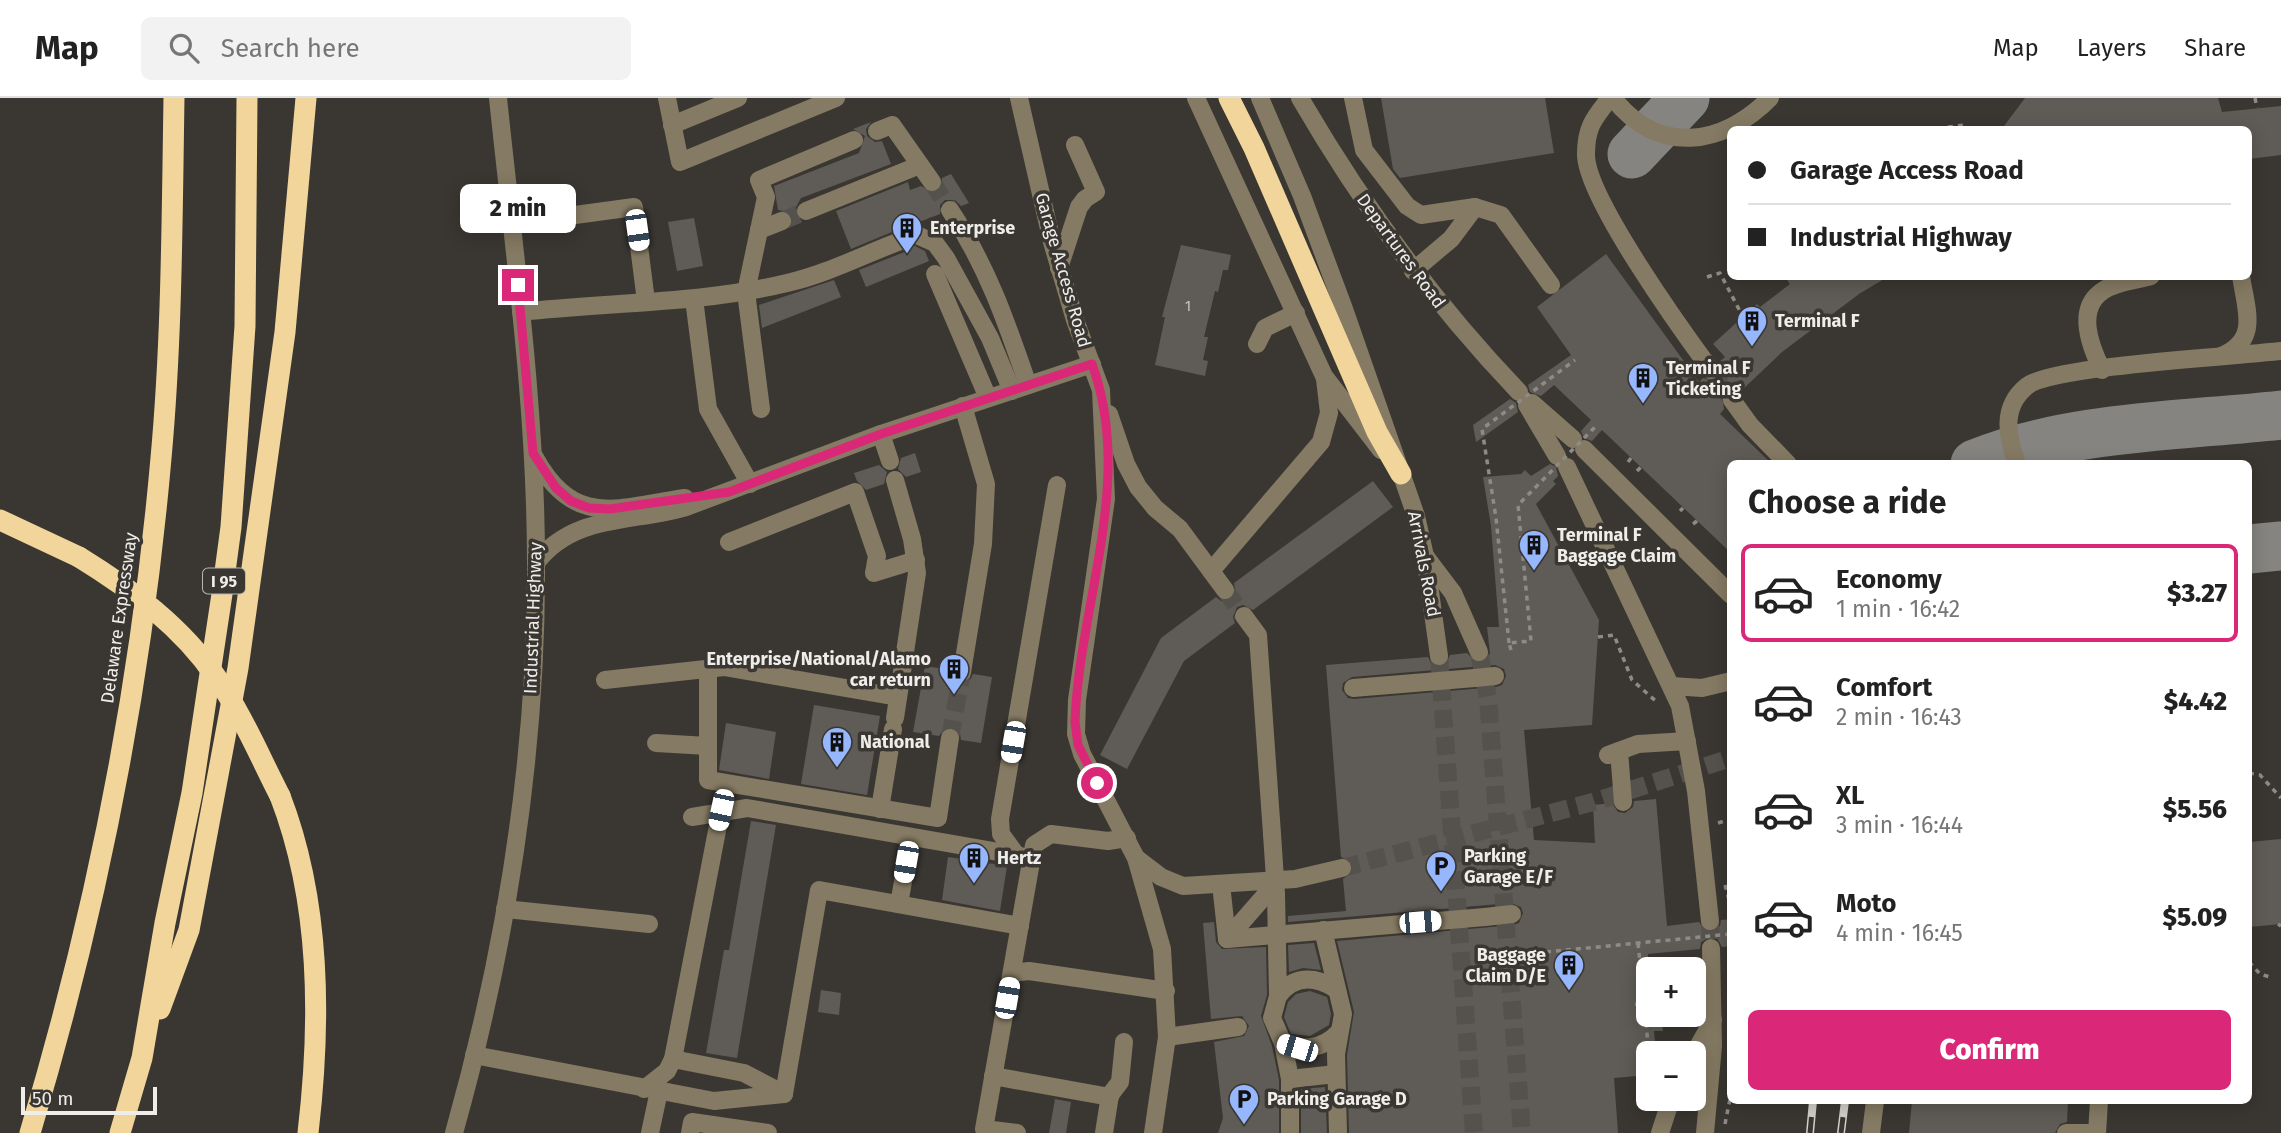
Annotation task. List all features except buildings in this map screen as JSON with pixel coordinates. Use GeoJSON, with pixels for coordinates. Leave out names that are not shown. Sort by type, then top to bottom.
{"type":"FeatureCollection","features":[{"type":"Feature","properties":{"kind":"highway"},"geometry":{"type":"LineString","coordinates":[[163,98],[172,206]]}},
{"type":"Feature","properties":{"kind":"highway","name":"Delaware Expressway"},"geometry":{"type":"LineString","coordinates":[[30,1133],[89,918],[139,651],[166,390],[174,98]]}},
{"type":"Feature","properties":{"kind":"highway","name":"I 95"},"geometry":{"type":"LineString","coordinates":[[120,1133],[142,1058],[199,753],[231,527],[245,326],[247,98]]}},
{"type":"Feature","properties":{"kind":"highway"},"geometry":{"type":"LineString","coordinates":[[142,1058],[189,930],[216,800],[249,602],[277,401],[293,265],[306,98]]}},
{"type":"Feature","properties":{"kind":"highway"},"geometry":{"type":"LineString","coordinates":[[1229,98],[1260,160],[1377,432],[1401,474]]}},
{"type":"Feature","properties":{"kind":"highway"},"geometry":{"type":"LineString","coordinates":[[0,520],[138,597],[203,660],[228,695],[280,796],[302,875],[312,935],[315,1030],[308,1133]]}},
{"type":"Feature","properties":{"kind":"highway"},"geometry":{"type":"LineString","coordinates":[[0,531],[77,562]]}},
{"type":"Feature","properties":{"kind":"street","name":"Industrial Highway"},"geometry":{"type":"LineString","coordinates":[[454,1133],[474,1055],[505,909],[524,773],[536,563],[533,453],[498,98]]}},
{"type":"Feature","properties":{"kind":"street"},"geometry":{"type":"LineString","coordinates":[[667,98],[680,162],[836,98]]}},
{"type":"Feature","properties":{"kind":"street"},"geometry":{"type":"LineString","coordinates":[[672,125],[738,98]]}},
{"type":"Feature","properties":{"kind":"street","name":"Garage Access Road"},"geometry":{"type":"LineString","coordinates":[[1019,98],[1059,268],[1101,390],[1107,499],[1075,722],[1082,754],[1136,858],[1157,927],[1166,991],[1167,1037],[1153,1133]]}},
{"type":"Feature","properties":{"kind":"street"},"geometry":{"type":"LineString","coordinates":[[1196,98],[1324,376],[1356,422],[1401,474]]}},
{"type":"Feature","properties":{"kind":"street","name":"Arrivals Road"},"geometry":{"type":"LineString","coordinates":[[1260,98],[1330,271],[1401,474],[1425,556],[1439,656]]}},
{"type":"Feature","properties":{"kind":"street"},"geometry":{"type":"LineString","coordinates":[[1353,98],[1364,150],[1406,206],[1421,215],[1475,207],[1501,215],[1551,285]]}},
{"type":"Feature","properties":{"kind":"street"},"geometry":{"type":"LineString","coordinates":[[1711,370],[1602,204],[1585,157],[1589,124],[1612,98],[1629,115],[1654,131],[1694,138],[1710,136],[1727,129]]}},
{"type":"Feature","properties":{"kind":"street"},"geometry":{"type":"LineString","coordinates":[[1735,126],[1743,123],[1770,98]]}},
{"type":"Feature","properties":{"kind":"street","name":"Departures Road"},"geometry":{"type":"LineString","coordinates":[[1304,103],[1358,193],[1413,271],[1452,320],[1526,400],[1578,444],[1727,591]]}},
{"type":"Feature","properties":{"kind":"street"},"geometry":{"type":"LineString","coordinates":[[877,131],[892,125],[932,182]]}},
{"type":"Feature","properties":{"kind":"street"},"geometry":{"type":"LineString","coordinates":[[761,409],[746,292],[766,197],[759,180],[854,140]]}},
{"type":"Feature","properties":{"kind":"street"},"geometry":{"type":"LineString","coordinates":[[1059,268],[1081,202],[1096,192],[1074,145]]}},
{"type":"Feature","properties":{"kind":"street"},"geometry":{"type":"LineString","coordinates":[[806,211],[920,165]]}},
{"type":"Feature","properties":{"kind":"street"},"geometry":{"type":"LineString","coordinates":[[575,215],[634,207],[646,301]]}},
{"type":"Feature","properties":{"kind":"street"},"geometry":{"type":"LineString","coordinates":[[1413,271],[1451,239],[1475,207]]}},
{"type":"Feature","properties":{"kind":"street"},"geometry":{"type":"LineString","coordinates":[[950,210],[971,243],[1002,307],[1020,388]]}},
{"type":"Feature","properties":{"kind":"street"},"geometry":{"type":"LineString","coordinates":[[759,230],[782,221]]}},
{"type":"Feature","properties":{"kind":"street"},"geometry":{"type":"LineString","coordinates":[[521,312],[595,304],[694,299],[746,292],[791,282],[911,238],[935,243],[946,258],[1020,388]]}},
{"type":"Feature","properties":{"kind":"street"},"geometry":{"type":"LineString","coordinates":[[935,274],[988,398]]}},
{"type":"Feature","properties":{"kind":"street"},"geometry":{"type":"LineString","coordinates":[[2102,369],[2088,331],[2086,316],[2093,300],[2106,289],[2137,280]]}},
{"type":"Feature","properties":{"kind":"street"},"geometry":{"type":"LineString","coordinates":[[2215,358],[2233,351],[2246,335],[2248,323],[2242,280]]}},
{"type":"Feature","properties":{"kind":"street"},"geometry":{"type":"LineString","coordinates":[[694,299],[708,409],[750,484]]}},
{"type":"Feature","properties":{"kind":"street"},"geometry":{"type":"LineString","coordinates":[[1257,344],[1265,328],[1296,313]]}},
{"type":"Feature","properties":{"kind":"street"},"geometry":{"type":"LineString","coordinates":[[2016,460],[2007,424],[2014,400],[2028,385],[2046,377],[2281,351]]}},
{"type":"Feature","properties":{"kind":"street"},"geometry":{"type":"LineString","coordinates":[[536,563],[551,544],[579,528],[654,516],[729,492],[881,434],[1092,364]]}},
{"type":"Feature","properties":{"kind":"street"},"geometry":{"type":"LineString","coordinates":[[1211,570],[1321,442],[1329,413],[1324,376]]}},
{"type":"Feature","properties":{"kind":"street"},"geometry":{"type":"LineString","coordinates":[[1101,390],[1126,464],[1138,487],[1180,529],[1225,590]]}},
{"type":"Feature","properties":{"kind":"street"},"geometry":{"type":"LineString","coordinates":[[1526,400],[1562,461],[1680,706],[1696,791],[1710,921]]}},
{"type":"Feature","properties":{"kind":"street"},"geometry":{"type":"LineString","coordinates":[[1732,400],[1750,425],[1784,460]]}},
{"type":"Feature","properties":{"kind":"street"},"geometry":{"type":"LineString","coordinates":[[962,672],[983,544],[986,484],[963,406]]}},
{"type":"Feature","properties":{"kind":"street"},"geometry":{"type":"LineString","coordinates":[[881,434],[890,461]]}},
{"type":"Feature","properties":{"kind":"street"},"geometry":{"type":"LineString","coordinates":[[533,453],[556,488],[571,501],[589,508],[610,509],[729,492]]}},
{"type":"Feature","properties":{"kind":"street"},"geometry":{"type":"LineString","coordinates":[[880,809],[916,595],[916,560],[895,480]]}},
{"type":"Feature","properties":{"kind":"street"},"geometry":{"type":"LineString","coordinates":[[1024,857],[1001,834],[1000,819],[1057,485]]}},
{"type":"Feature","properties":{"kind":"street"},"geometry":{"type":"LineString","coordinates":[[729,542],[855,492],[877,556],[874,573],[916,560]]}},
{"type":"Feature","properties":{"kind":"street"},"geometry":{"type":"LineString","coordinates":[[1425,556],[1453,593],[1479,652]]}},
{"type":"Feature","properties":{"kind":"street"},"geometry":{"type":"LineString","coordinates":[[1244,616],[1258,635],[1278,934],[1278,996],[1272,1018],[1283,1044],[1290,1079],[1290,1133]]}},
{"type":"Feature","properties":{"kind":"street"},"geometry":{"type":"LineString","coordinates":[[604,680],[708,668],[741,669],[898,697]]}},
{"type":"Feature","properties":{"kind":"street"},"geometry":{"type":"LineString","coordinates":[[708,668],[708,780],[937,818],[950,738]]}},
{"type":"Feature","properties":{"kind":"street"},"geometry":{"type":"LineString","coordinates":[[1353,688],[1495,676]]}},
{"type":"Feature","properties":{"kind":"street"},"geometry":{"type":"LineString","coordinates":[[1672,686],[1702,688],[1727,682]]}},
{"type":"Feature","properties":{"kind":"street"},"geometry":{"type":"LineString","coordinates":[[1623,802],[1614,753],[1638,744],[1688,741]]}},
{"type":"Feature","properties":{"kind":"street"},"geometry":{"type":"LineString","coordinates":[[656,743],[708,746]]}},
{"type":"Feature","properties":{"kind":"street"},"geometry":{"type":"LineString","coordinates":[[692,817],[721,810],[747,808],[1024,857]]}},
{"type":"Feature","properties":{"kind":"street"},"geometry":{"type":"LineString","coordinates":[[650,1133],[651,1090],[673,1059],[721,810]]}},
{"type":"Feature","properties":{"kind":"street"},"geometry":{"type":"LineString","coordinates":[[1017,1133],[984,1129],[1020,926],[1024,857],[1034,845],[1051,834],[1108,841],[1127,838]]}},
{"type":"Feature","properties":{"kind":"street"},"geometry":{"type":"LineString","coordinates":[[899,904],[911,837]]}},
{"type":"Feature","properties":{"kind":"street"},"geometry":{"type":"LineString","coordinates":[[1136,858],[1175,884],[1295,879],[1342,868]]}},
{"type":"Feature","properties":{"kind":"street"},"geometry":{"type":"LineString","coordinates":[[1222,884],[1227,939]]}},
{"type":"Feature","properties":{"kind":"street"},"geometry":{"type":"LineString","coordinates":[[1227,939],[1275,889]]}},
{"type":"Feature","properties":{"kind":"street"},"geometry":{"type":"LineString","coordinates":[[783,1094],[819,890],[1020,926]]}},
{"type":"Feature","properties":{"kind":"street"},"geometry":{"type":"LineString","coordinates":[[505,909],[649,924]]}},
{"type":"Feature","properties":{"kind":"street"},"geometry":{"type":"LineString","coordinates":[[1227,939],[1513,914]]}},
{"type":"Feature","properties":{"kind":"street"},"geometry":{"type":"LineString","coordinates":[[1323,930],[1334,988],[1343,1014],[1338,1033],[1336,1074],[1338,1133]]}},
{"type":"Feature","properties":{"kind":"street"},"geometry":{"type":"LineString","coordinates":[[1705,1133],[1714,1018],[1711,948]]}},
{"type":"Feature","properties":{"kind":"street"},"geometry":{"type":"LineString","coordinates":[[1012,973],[1025,970],[1166,991]]}},
{"type":"Feature","properties":{"kind":"street"},"geometry":{"type":"LineString","coordinates":[[1278,996],[1288,984],[1302,979],[1319,980],[1334,988]]}},
{"type":"Feature","properties":{"kind":"street"},"geometry":{"type":"LineString","coordinates":[[1701,1041],[1714,1018]]}},
{"type":"Feature","properties":{"kind":"street"},"geometry":{"type":"LineString","coordinates":[[1167,1037],[1238,1027]]}},
{"type":"Feature","properties":{"kind":"street"},"geometry":{"type":"LineString","coordinates":[[1283,1044],[1297,1048],[1316,1047],[1338,1033]]}},
{"type":"Feature","properties":{"kind":"street"},"geometry":{"type":"LineString","coordinates":[[1104,1133],[1110,1097],[1120,1082],[1124,1042]]}},
{"type":"Feature","properties":{"kind":"street"},"geometry":{"type":"LineString","coordinates":[[474,1055],[714,1101],[783,1094]]}},
{"type":"Feature","properties":{"kind":"street"},"geometry":{"type":"LineString","coordinates":[[673,1059],[744,1073],[783,1094]]}},
{"type":"Feature","properties":{"kind":"street"},"geometry":{"type":"LineString","coordinates":[[1290,1079],[1336,1074]]}},
{"type":"Feature","properties":{"kind":"street"},"geometry":{"type":"LineString","coordinates":[[993,1076],[1110,1097]]}},
{"type":"Feature","properties":{"kind":"street"},"geometry":{"type":"LineString","coordinates":[[1871,1133],[1875,1104]]}},
{"type":"Feature","properties":{"kind":"street"},"geometry":{"type":"LineString","coordinates":[[2066,1133],[2097,1133],[2099,1104]]}},
{"type":"Feature","properties":{"kind":"street"},"geometry":{"type":"LineString","coordinates":[[1660,1133],[1667,1111]]}},
{"type":"Feature","properties":{"kind":"street"},"geometry":{"type":"LineString","coordinates":[[690,1133],[692,1122],[768,1133]]}},
{"type":"Feature","properties":{"kind":"path"},"geometry":{"type":"LineString","coordinates":[[2255,98],[2257,108]]}},
{"type":"Feature","properties":{"kind":"path"},"geometry":{"type":"LineString","coordinates":[[1707,277],[1720,274],[1743,317]]}},
{"type":"Feature","properties":{"kind":"path"},"geometry":{"type":"LineString","coordinates":[[1511,650],[1496,518],[1482,429],[1575,360]]}},
{"type":"Feature","properties":{"kind":"path"},"geometry":{"type":"LineString","coordinates":[[1509,643],[1531,641],[1518,505],[1597,425]]}},
{"type":"Feature","properties":{"kind":"path"},"geometry":{"type":"LineString","coordinates":[[1598,637],[1614,635],[1632,680],[1658,703]]}},
{"type":"Feature","properties":{"kind":"path"},"geometry":{"type":"LineString","coordinates":[[2252,774],[2260,775],[2281,798]]}},
{"type":"Feature","properties":{"kind":"path"},"geometry":{"type":"LineString","coordinates":[[1546,952],[1727,934]]}},
{"type":"Feature","properties":{"kind":"path"},"geometry":{"type":"LineString","coordinates":[[1638,943],[1648,1041]]}},
{"type":"Feature","properties":{"kind":"path"},"geometry":{"type":"LineString","coordinates":[[2252,965],[2260,974],[2270,977]]}},
{"type":"Feature","properties":{"kind":"path"},"geometry":{"type":"LineString","coordinates":[[1724,1133],[1729,1104]]}},
{"type":"Feature","properties":{"kind":"taxiway"},"geometry":{"type":"LineString","coordinates":[[1632,154],[1685,98]]}},
{"type":"Feature","properties":{"kind":"taxiway"},"geometry":{"type":"LineString","coordinates":[[1986,460],[2048,442],[2125,429],[2281,415]]}},
{"type":"Feature","properties":{"kind":"taxiway"},"geometry":{"type":"LineString","coordinates":[[2252,549],[2281,546]]}},
{"type":"Feature","properties":{"kind":"tunnel"},"geometry":{"type":"LineString","coordinates":[[932,182],[950,210]]}},
{"type":"Feature","properties":{"kind":"tunnel"},"geometry":{"type":"LineString","coordinates":[[782,221],[806,211]]}},
{"type":"Feature","properties":{"kind":"tunnel"},"geometry":{"type":"LineString","coordinates":[[1711,370],[1732,400]]}},
{"type":"Feature","properties":{"kind":"tunnel"},"geometry":{"type":"LineString","coordinates":[[1225,590],[1244,616]]}},
{"type":"Feature","properties":{"kind":"tunnel"},"geometry":{"type":"LineString","coordinates":[[1479,652],[1488,698],[1522,1133]]}},
{"type":"Feature","properties":{"kind":"tunnel"},"geometry":{"type":"LineString","coordinates":[[1439,656],[1474,1133]]}},
{"type":"Feature","properties":{"kind":"tunnel"},"geometry":{"type":"LineString","coordinates":[[950,738],[962,672]]}},
{"type":"Feature","properties":{"kind":"tunnel"},"geometry":{"type":"LineString","coordinates":[[1342,868],[1593,802],[1727,759]]}},
{"type":"Feature","properties":{"kind":"tunnel"},"geometry":{"type":"LineString","coordinates":[[1710,921],[1711,948]]}},
{"type":"Feature","properties":{"kind":"railway"},"geometry":{"type":"LineString","coordinates":[[1810,1133],[1813,1104]]}},
{"type":"Feature","properties":{"kind":"railway"},"geometry":{"type":"LineString","coordinates":[[1841,1133],[1845,1104]]}},
{"type":"Feature","properties":{"kind":"place","name":"Enterprise"},"geometry":{"type":"Point","coordinates":[907,255]}},
{"type":"Feature","properties":{"kind":"place","name":"Terminal F"},"geometry":{"type":"Point","coordinates":[1752,348]}},
{"type":"Feature","properties":{"kind":"place","name":"Terminal F Ticketing"},"geometry":{"type":"Point","coordinates":[1643,405]}},
{"type":"Feature","properties":{"kind":"place","name":"Terminal F Baggage Claim"},"geometry":{"type":"Point","coordinates":[1534,572]}},
{"type":"Feature","properties":{"kind":"place","name":"Enterprise/National/Alamo car return"},"geometry":{"type":"Point","coordinates":[954,696]}},
{"type":"Feature","properties":{"kind":"place","name":"National"},"geometry":{"type":"Point","coordinates":[837,769]}},
{"type":"Feature","properties":{"kind":"place","name":"Hertz"},"geometry":{"type":"Point","coordinates":[974,885]}},
{"type":"Feature","properties":{"kind":"place","name":"Parking Garage E/F"},"geometry":{"type":"Point","coordinates":[1441,893]}},
{"type":"Feature","properties":{"kind":"place","name":"Baggage Claim D/E"},"geometry":{"type":"Point","coordinates":[1569,992]}},
{"type":"Feature","properties":{"kind":"place","name":"Parking Garage D"},"geometry":{"type":"Point","coordinates":[1244,1126]}},
{"type":"Feature","properties":{"kind":"route"},"geometry":{"type":"LineString","coordinates":[[518,285],[533,453],[556,488],[571,501],[589,508],[610,509],[729,492],[881,434],[1092,364],[1101,390],[1107,486],[1075,722],[1078,745],[1097,783]]}}]}
